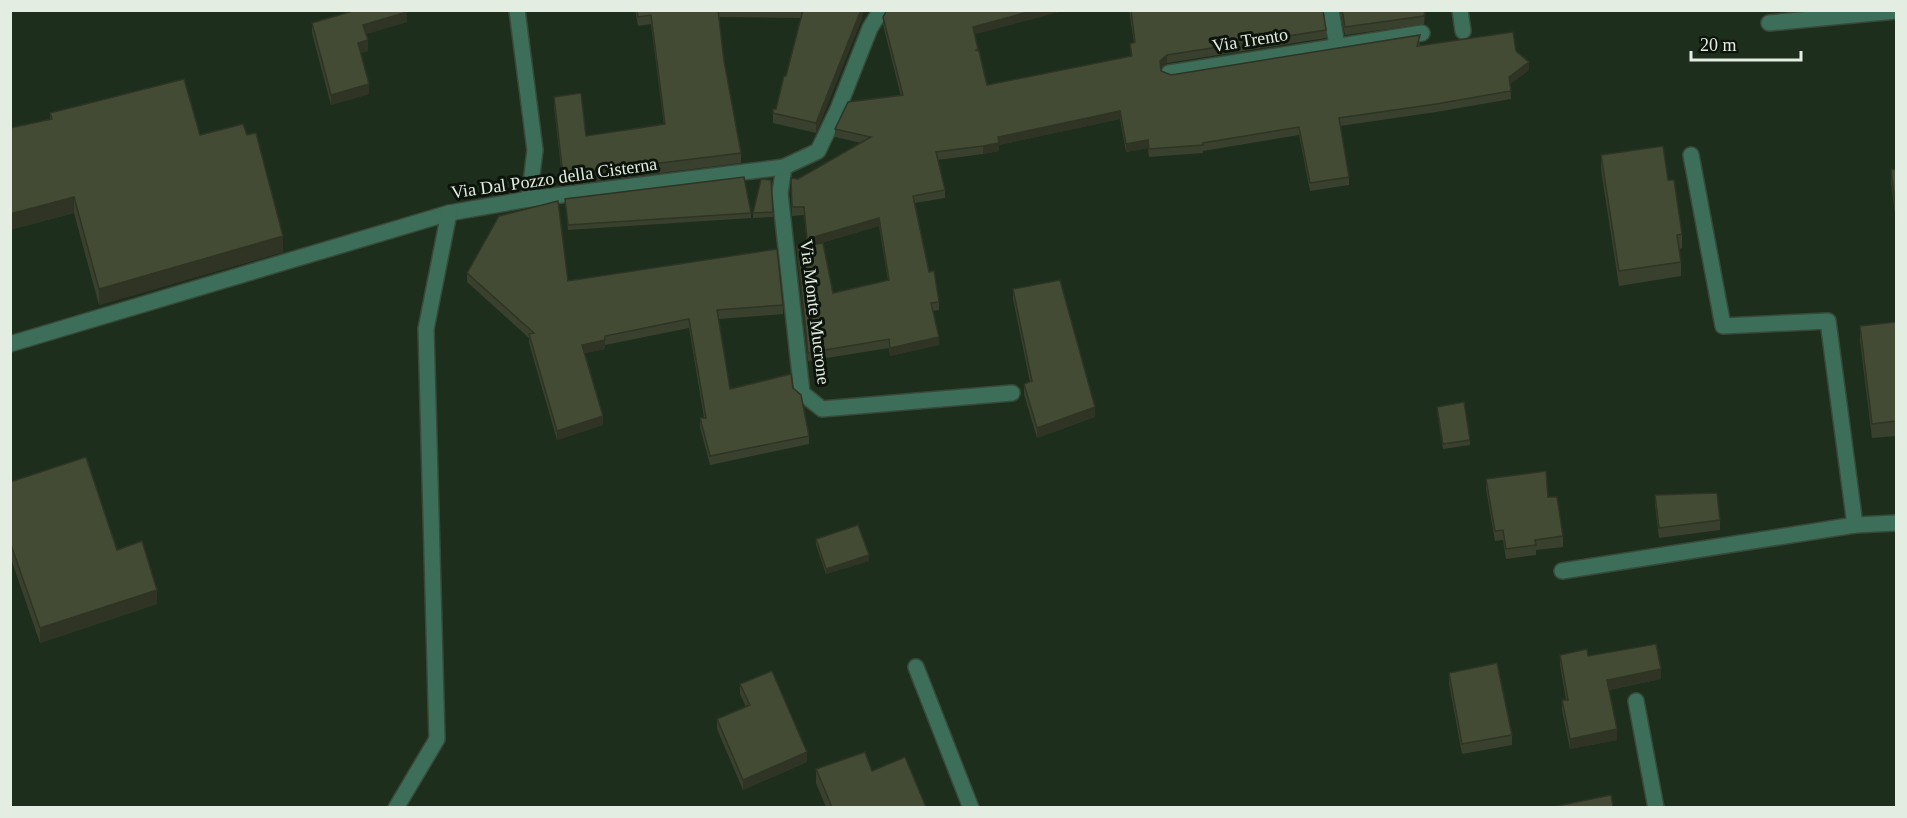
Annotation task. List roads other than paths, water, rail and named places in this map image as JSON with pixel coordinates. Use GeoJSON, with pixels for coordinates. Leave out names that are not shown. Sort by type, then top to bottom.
{"type":"FeatureCollection","features":[{"type":"Feature","properties":{"kind":"street"},"geometry":{"type":"LineString","coordinates":[[518,10],[535,150],[529,199]]}},
{"type":"Feature","properties":{"kind":"street","name":"Via Dal Pozzo della Cisterna"},"geometry":{"type":"LineString","coordinates":[[10,344],[449,213],[529,199],[784,167],[818,151],[838,109],[870,28],[881,10]]}},
{"type":"Feature","properties":{"kind":"street"},"geometry":{"type":"LineString","coordinates":[[1331,10],[1337,46]]}},
{"type":"Feature","properties":{"kind":"street"},"geometry":{"type":"LineString","coordinates":[[1460,10],[1463,31]]}},
{"type":"Feature","properties":{"kind":"street"},"geometry":{"type":"LineString","coordinates":[[1769,23],[1896,11]]}},
{"type":"Feature","properties":{"kind":"street","name":"Via Trento"},"geometry":{"type":"LineString","coordinates":[[1169,73],[1422,33]]}},
{"type":"Feature","properties":{"kind":"street"},"geometry":{"type":"LineString","coordinates":[[1691,155],[1723,326],[1828,321],[1855,525]]}},
{"type":"Feature","properties":{"kind":"street","name":"Via Monte Mucrone"},"geometry":{"type":"LineString","coordinates":[[784,167],[780,193],[802,393],[822,409],[1011,393]]}},
{"type":"Feature","properties":{"kind":"street"},"geometry":{"type":"LineString","coordinates":[[396,807],[437,739],[426,329],[449,213]]}},
{"type":"Feature","properties":{"kind":"street"},"geometry":{"type":"LineString","coordinates":[[1562,571],[1855,525],[1896,523]]}},
{"type":"Feature","properties":{"kind":"street"},"geometry":{"type":"LineString","coordinates":[[916,667],[971,807]]}},
{"type":"Feature","properties":{"kind":"street"},"geometry":{"type":"LineString","coordinates":[[1636,701],[1656,807]]}}]}
